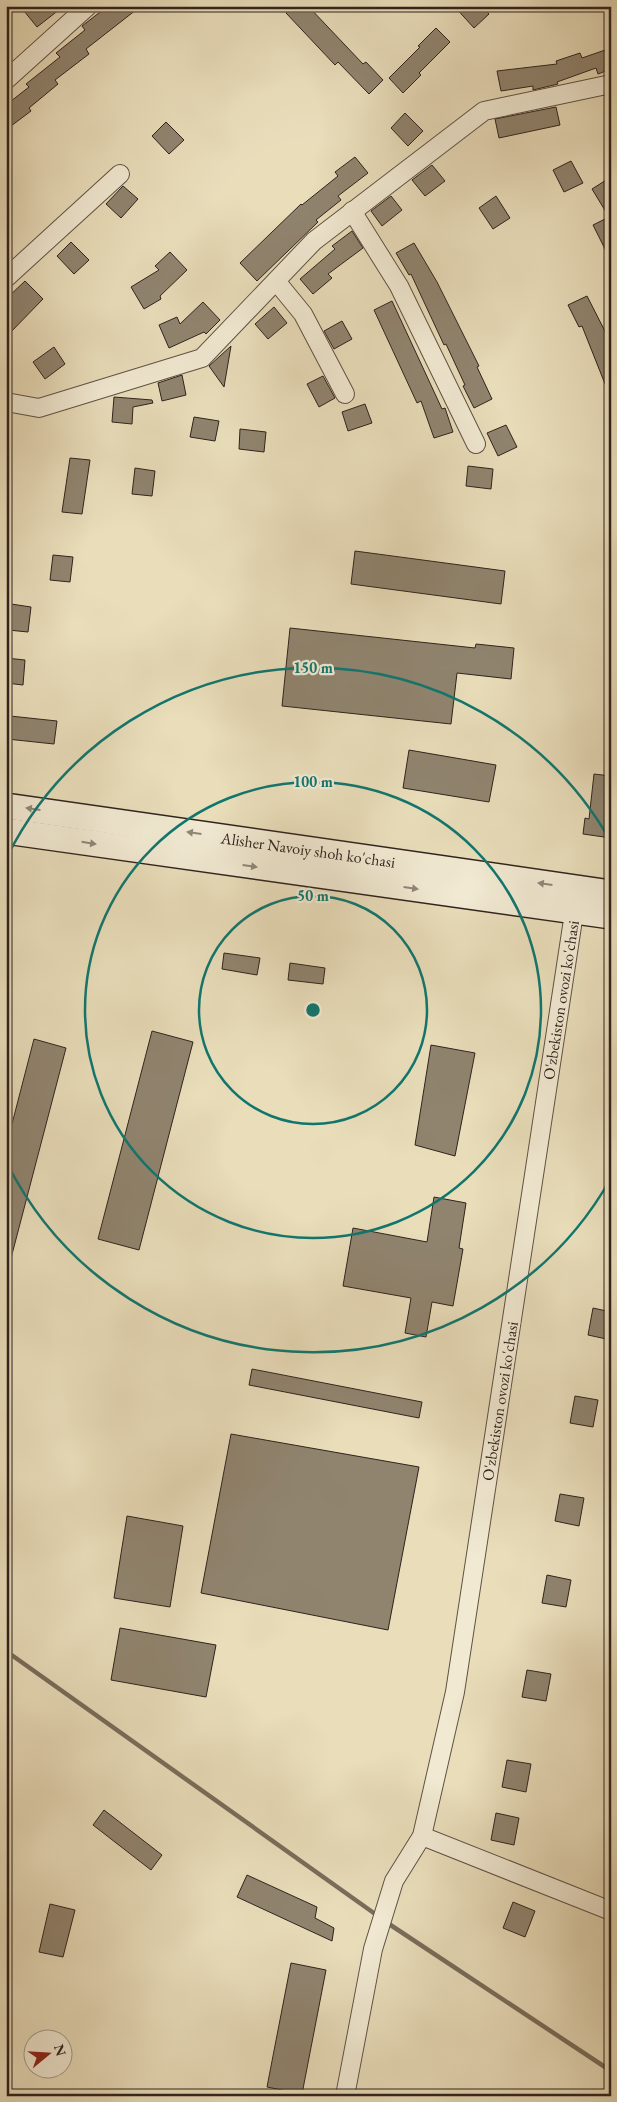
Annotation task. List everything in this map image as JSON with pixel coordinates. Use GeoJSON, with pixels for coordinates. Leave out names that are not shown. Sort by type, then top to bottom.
{"type":"FeatureCollection","features":[{"type":"Feature","properties":{"kind":"main road","name":"Alisher Navoiy shoh ko'chasi"},"geometry":{"type":"LineString","coordinates":[[6,806],[576,900],[611,916]]}},
{"type":"Feature","properties":{"kind":"main road","name":"Alisher Navoiy shoh ko'chasi"},"geometry":{"type":"LineString","coordinates":[[6,831],[576,900],[611,893]]}},
{"type":"Feature","properties":{"kind":"street"},"geometry":{"type":"LineString","coordinates":[[6,80],[88,6]]}},
{"type":"Feature","properties":{"kind":"street"},"geometry":{"type":"LineString","coordinates":[[6,402],[39,408],[202,358],[314,241],[484,111],[611,84]]}},
{"type":"Feature","properties":{"kind":"street"},"geometry":{"type":"LineString","coordinates":[[6,278],[120,174]]}},
{"type":"Feature","properties":{"kind":"street"},"geometry":{"type":"LineString","coordinates":[[352,211],[399,286],[476,444]]}},
{"type":"Feature","properties":{"kind":"street"},"geometry":{"type":"LineString","coordinates":[[276,281],[303,314],[346,394]]}},
{"type":"Feature","properties":{"kind":"street","name":"O'zbekiston ovozi ko'chasi"},"geometry":{"type":"LineString","coordinates":[[345,2096],[373,1949],[394,1881],[422,1836],[455,1692],[576,900]]}},
{"type":"Feature","properties":{"kind":"street"},"geometry":{"type":"LineString","coordinates":[[422,1836],[611,1911]]}},
{"type":"Feature","properties":{"kind":"building"},"geometry":{"type":"Polygon","coordinates":[[[30,6],[64,6],[37,27],[24,11],[30,6]]]}},
{"type":"Feature","properties":{"kind":"building"},"geometry":{"type":"Polygon","coordinates":[[[108,6],[141,6],[86,49],[89,54],[55,80],[58,84],[29,108],[31,111],[11,126],[6,120],[6,105],[29,87],[26,84],[60,57],[56,53],[85,30],[82,26],[108,6]]]}},
{"type":"Feature","properties":{"kind":"building"},"geometry":{"type":"Polygon","coordinates":[[[294,6],[308,6],[363,64],[366,62],[383,80],[369,94],[338,62],[335,65],[286,13],[294,6]]]}},
{"type":"Feature","properties":{"kind":"building"},"geometry":{"type":"Polygon","coordinates":[[[454,6],[482,6],[489,14],[474,28],[454,6]]]}},
{"type":"Feature","properties":{"kind":"building"},"geometry":{"type":"Polygon","coordinates":[[[436,28],[450,42],[419,73],[421,75],[403,93],[389,78],[436,28]]]}},
{"type":"Feature","properties":{"kind":"building"},"geometry":{"type":"Polygon","coordinates":[[[611,48],[611,69],[598,74],[596,68],[557,82],[558,84],[533,90],[533,86],[501,91],[497,71],[557,64],[556,61],[580,53],[582,58],[611,48]]]}},
{"type":"Feature","properties":{"kind":"building"},"geometry":{"type":"Polygon","coordinates":[[[556,107],[560,125],[499,138],[495,119],[556,107]]]}},
{"type":"Feature","properties":{"kind":"building"},"geometry":{"type":"Polygon","coordinates":[[[405,113],[423,131],[408,146],[391,128],[405,113]]]}},
{"type":"Feature","properties":{"kind":"building"},"geometry":{"type":"Polygon","coordinates":[[[166,122],[184,140],[169,154],[152,136],[166,122]]]}},
{"type":"Feature","properties":{"kind":"building"},"geometry":{"type":"Polygon","coordinates":[[[355,157],[368,173],[338,196],[341,200],[316,220],[318,222],[257,281],[240,263],[301,204],[338,176],[335,172],[355,157]]]}},
{"type":"Feature","properties":{"kind":"building"},"geometry":{"type":"Polygon","coordinates":[[[571,161],[583,183],[564,192],[553,170],[571,161]]]}},
{"type":"Feature","properties":{"kind":"building"},"geometry":{"type":"Polygon","coordinates":[[[432,165],[445,181],[425,196],[412,180],[432,165]]]}},
{"type":"Feature","properties":{"kind":"building"},"geometry":{"type":"Polygon","coordinates":[[[611,177],[611,261],[593,225],[609,217],[592,189],[611,177]]]}},
{"type":"Feature","properties":{"kind":"building"},"geometry":{"type":"Polygon","coordinates":[[[123,186],[138,199],[121,218],[106,204],[123,186]]]}},
{"type":"Feature","properties":{"kind":"building"},"geometry":{"type":"Polygon","coordinates":[[[391,196],[402,210],[382,226],[371,211],[391,196]]]}},
{"type":"Feature","properties":{"kind":"building"},"geometry":{"type":"Polygon","coordinates":[[[496,196],[510,218],[493,229],[479,208],[496,196]]]}},
{"type":"Feature","properties":{"kind":"building"},"geometry":{"type":"Polygon","coordinates":[[[352,231],[363,248],[328,274],[332,278],[313,294],[300,279],[335,249],[332,246],[352,231]]]}},
{"type":"Feature","properties":{"kind":"building"},"geometry":{"type":"Polygon","coordinates":[[[71,242],[89,260],[74,274],[57,256],[71,242]]]}},
{"type":"Feature","properties":{"kind":"building"},"geometry":{"type":"Polygon","coordinates":[[[414,243],[437,282],[479,366],[477,367],[492,399],[474,408],[446,344],[444,345],[411,274],[409,275],[396,253],[414,243]]]}},
{"type":"Feature","properties":{"kind":"building"},"geometry":{"type":"Polygon","coordinates":[[[170,252],[187,270],[160,296],[161,299],[144,309],[131,287],[159,270],[155,266],[170,252]]]}},
{"type":"Feature","properties":{"kind":"building"},"geometry":{"type":"Polygon","coordinates":[[[25,281],[43,299],[6,337],[6,299],[25,281]]]}},
{"type":"Feature","properties":{"kind":"building"},"geometry":{"type":"Polygon","coordinates":[[[587,296],[611,343],[611,399],[582,326],[579,327],[568,305],[587,296]]]}},
{"type":"Feature","properties":{"kind":"building"},"geometry":{"type":"Polygon","coordinates":[[[392,301],[442,409],[445,408],[453,432],[434,438],[421,401],[417,403],[374,310],[392,301]]]}},
{"type":"Feature","properties":{"kind":"building"},"geometry":{"type":"Polygon","coordinates":[[[203,302],[220,320],[206,334],[204,332],[169,348],[159,325],[177,317],[180,324],[203,302]]]}},
{"type":"Feature","properties":{"kind":"building"},"geometry":{"type":"Polygon","coordinates":[[[274,307],[287,323],[268,339],[255,324],[274,307]]]}},
{"type":"Feature","properties":{"kind":"building"},"geometry":{"type":"Polygon","coordinates":[[[342,321],[352,339],[334,349],[324,331],[342,321]]]}},
{"type":"Feature","properties":{"kind":"building"},"geometry":{"type":"Polygon","coordinates":[[[231,346],[224,387],[209,366],[231,346]]]}},
{"type":"Feature","properties":{"kind":"building"},"geometry":{"type":"Polygon","coordinates":[[[54,347],[65,364],[45,379],[33,362],[54,347]]]}},
{"type":"Feature","properties":{"kind":"building"},"geometry":{"type":"Polygon","coordinates":[[[182,375],[186,395],[162,401],[158,383],[182,375]]]}},
{"type":"Feature","properties":{"kind":"building"},"geometry":{"type":"Polygon","coordinates":[[[323,376],[335,398],[319,407],[307,384],[323,376]]]}},
{"type":"Feature","properties":{"kind":"building"},"geometry":{"type":"Polygon","coordinates":[[[114,397],[152,400],[153,403],[133,407],[132,424],[112,422],[114,397]]]}},
{"type":"Feature","properties":{"kind":"building"},"geometry":{"type":"Polygon","coordinates":[[[365,404],[372,423],[348,431],[342,412],[365,404]]]}},
{"type":"Feature","properties":{"kind":"building"},"geometry":{"type":"Polygon","coordinates":[[[194,417],[219,421],[215,441],[190,437],[194,417]]]}},
{"type":"Feature","properties":{"kind":"building"},"geometry":{"type":"Polygon","coordinates":[[[506,425],[517,447],[498,456],[487,433],[506,425]]]}},
{"type":"Feature","properties":{"kind":"building"},"geometry":{"type":"Polygon","coordinates":[[[240,429],[266,432],[264,452],[239,449],[240,429]]]}},
{"type":"Feature","properties":{"kind":"building"},"geometry":{"type":"Polygon","coordinates":[[[70,458],[90,460],[82,514],[62,512],[70,458]]]}},
{"type":"Feature","properties":{"kind":"building"},"geometry":{"type":"Polygon","coordinates":[[[468,466],[493,469],[491,489],[466,486],[468,466]]]}},
{"type":"Feature","properties":{"kind":"building"},"geometry":{"type":"Polygon","coordinates":[[[135,468],[155,471],[152,496],[132,494],[135,468]]]}},
{"type":"Feature","properties":{"kind":"building"},"geometry":{"type":"Polygon","coordinates":[[[355,551],[505,571],[501,604],[351,584],[355,551]]]}},
{"type":"Feature","properties":{"kind":"building"},"geometry":{"type":"Polygon","coordinates":[[[53,555],[73,557],[70,582],[50,580],[53,555]]]}},
{"type":"Feature","properties":{"kind":"building"},"geometry":{"type":"Polygon","coordinates":[[[11,604],[31,607],[28,632],[8,630],[11,604]]]}},
{"type":"Feature","properties":{"kind":"building"},"geometry":{"type":"Polygon","coordinates":[[[290,628],[475,648],[476,644],[514,648],[511,679],[457,673],[451,724],[282,706],[290,628]]]}},
{"type":"Feature","properties":{"kind":"building"},"geometry":{"type":"Polygon","coordinates":[[[6,658],[25,660],[23,685],[6,683],[6,658]]]}},
{"type":"Feature","properties":{"kind":"building"},"geometry":{"type":"Polygon","coordinates":[[[10,716],[57,721],[54,744],[7,739],[10,716]]]}},
{"type":"Feature","properties":{"kind":"building"},"geometry":{"type":"Polygon","coordinates":[[[409,750],[496,765],[489,802],[403,788],[409,750]]]}},
{"type":"Feature","properties":{"kind":"building"},"geometry":{"type":"Polygon","coordinates":[[[594,774],[611,776],[611,838],[583,834],[585,818],[589,819],[594,774]]]}},
{"type":"Feature","properties":{"kind":"building"},"geometry":{"type":"Polygon","coordinates":[[[224,953],[260,958],[257,975],[222,969],[224,953]]]}},
{"type":"Feature","properties":{"kind":"building"},"geometry":{"type":"Polygon","coordinates":[[[290,963],[325,968],[323,984],[288,980],[290,963]]]}},
{"type":"Feature","properties":{"kind":"building"},"geometry":{"type":"Polygon","coordinates":[[[152,1031],[193,1042],[139,1250],[98,1239],[152,1031]]]}},
{"type":"Feature","properties":{"kind":"building"},"geometry":{"type":"Polygon","coordinates":[[[34,1039],[66,1048],[10,1262],[6,1261],[6,1147],[34,1039]]]}},
{"type":"Feature","properties":{"kind":"building"},"geometry":{"type":"Polygon","coordinates":[[[431,1045],[475,1053],[455,1156],[415,1145],[431,1045]]]}},
{"type":"Feature","properties":{"kind":"building"},"geometry":{"type":"Polygon","coordinates":[[[434,1197],[466,1203],[459,1248],[463,1249],[453,1306],[432,1302],[426,1337],[405,1333],[411,1298],[343,1286],[353,1228],[427,1242],[434,1197]]]}},
{"type":"Feature","properties":{"kind":"building"},"geometry":{"type":"Polygon","coordinates":[[[593,1308],[611,1312],[611,1340],[588,1335],[593,1308]]]}},
{"type":"Feature","properties":{"kind":"building"},"geometry":{"type":"Polygon","coordinates":[[[252,1369],[422,1402],[419,1418],[249,1385],[252,1369]]]}},
{"type":"Feature","properties":{"kind":"building"},"geometry":{"type":"Polygon","coordinates":[[[575,1396],[598,1400],[593,1427],[570,1423],[575,1396]]]}},
{"type":"Feature","properties":{"kind":"building"},"geometry":{"type":"Polygon","coordinates":[[[231,1434],[419,1467],[388,1630],[201,1593],[231,1434]]]}},
{"type":"Feature","properties":{"kind":"building"},"geometry":{"type":"Polygon","coordinates":[[[560,1494],[584,1498],[579,1526],[555,1521],[560,1494]]]}},
{"type":"Feature","properties":{"kind":"building"},"geometry":{"type":"Polygon","coordinates":[[[127,1516],[183,1526],[170,1607],[114,1598],[127,1516]]]}},
{"type":"Feature","properties":{"kind":"building"},"geometry":{"type":"Polygon","coordinates":[[[547,1575],[571,1580],[566,1607],[542,1603],[547,1575]]]}},
{"type":"Feature","properties":{"kind":"building"},"geometry":{"type":"Polygon","coordinates":[[[120,1628],[216,1645],[206,1697],[111,1680],[120,1628]]]}},
{"type":"Feature","properties":{"kind":"building"},"geometry":{"type":"Polygon","coordinates":[[[527,1670],[551,1674],[546,1701],[522,1697],[527,1670]]]}},
{"type":"Feature","properties":{"kind":"building"},"geometry":{"type":"Polygon","coordinates":[[[507,1760],[531,1764],[526,1792],[502,1787],[507,1760]]]}},
{"type":"Feature","properties":{"kind":"building"},"geometry":{"type":"Polygon","coordinates":[[[104,1810],[162,1855],[151,1870],[93,1825],[104,1810]]]}},
{"type":"Feature","properties":{"kind":"building"},"geometry":{"type":"Polygon","coordinates":[[[496,1813],[519,1818],[514,1845],[491,1840],[496,1813]]]}},
{"type":"Feature","properties":{"kind":"building"},"geometry":{"type":"Polygon","coordinates":[[[247,1875],[317,1907],[315,1918],[334,1928],[332,1941],[237,1897],[247,1875]]]}},
{"type":"Feature","properties":{"kind":"building"},"geometry":{"type":"Polygon","coordinates":[[[513,1902],[535,1911],[525,1937],[503,1928],[513,1902]]]}},
{"type":"Feature","properties":{"kind":"building"},"geometry":{"type":"Polygon","coordinates":[[[50,1904],[75,1910],[63,1957],[39,1952],[50,1904]]]}},
{"type":"Feature","properties":{"kind":"building"},"geometry":{"type":"Polygon","coordinates":[[[291,1963],[326,1970],[302,2094],[267,2087],[291,1963]]]}},
{"type":"Feature","properties":{"kind":"waterway"},"geometry":{"type":"LineString","coordinates":[[6,1651],[378,1916]]}},
{"type":"Feature","properties":{"kind":"waterway"},"geometry":{"type":"LineString","coordinates":[[386,1922],[611,2071]]}}]}
